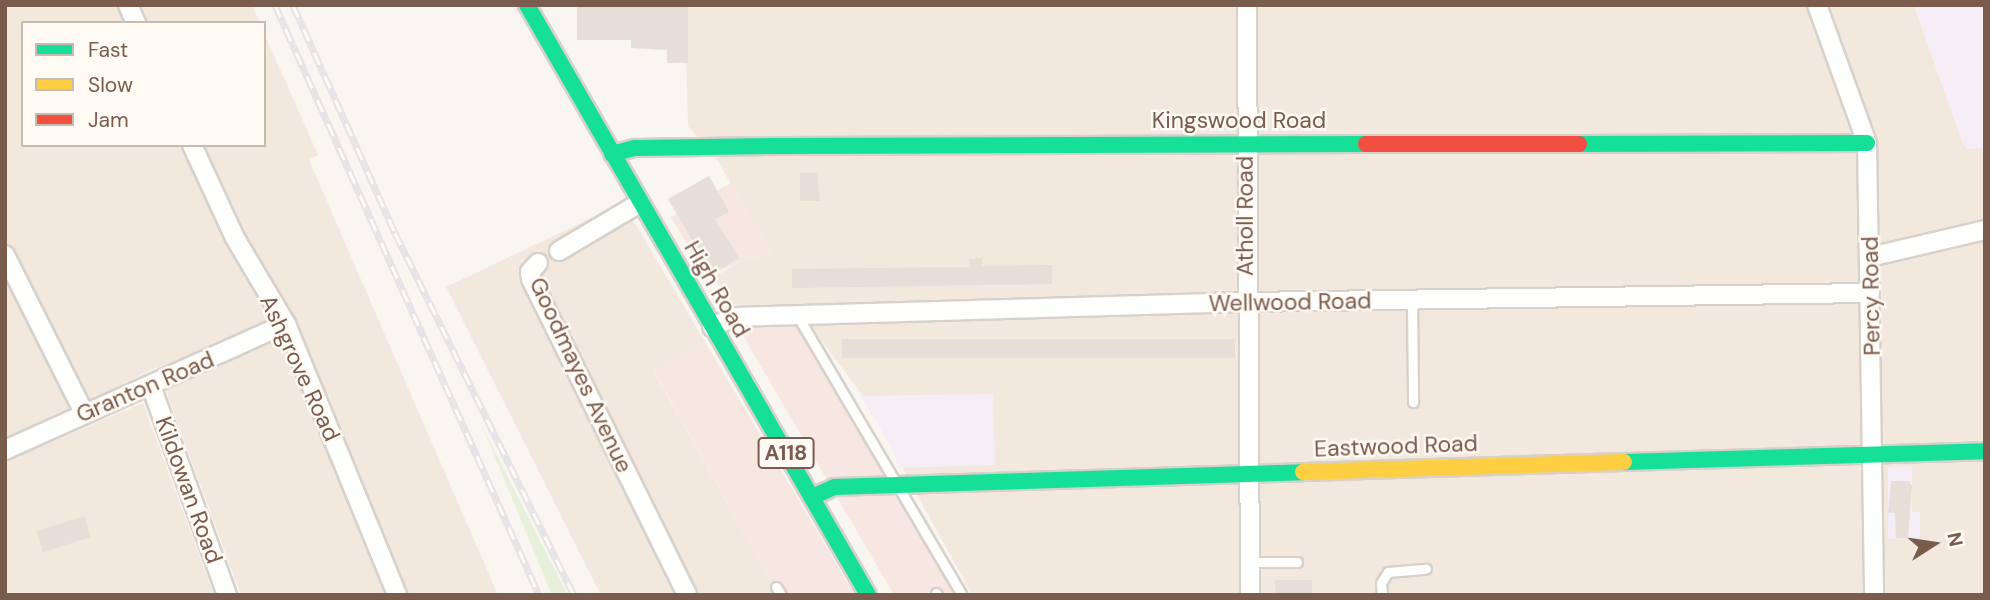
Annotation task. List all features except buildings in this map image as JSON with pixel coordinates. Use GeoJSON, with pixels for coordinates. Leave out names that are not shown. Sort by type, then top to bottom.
{"type":"FeatureCollection","features":[{"type":"Feature","properties":{"kind":"street"},"geometry":{"type":"LineString","coordinates":[[128,5],[135,21]]}},
{"type":"Feature","properties":{"kind":"street","name":"High Road"},"geometry":{"type":"LineString","coordinates":[[527,5],[868,595]]}},
{"type":"Feature","properties":{"kind":"street","name":"Atholl Road"},"geometry":{"type":"LineString","coordinates":[[1247,5],[1245,142],[1250,595]]}},
{"type":"Feature","properties":{"kind":"street","name":"Percy Road"},"geometry":{"type":"LineString","coordinates":[[1816,5],[1867,143],[1874,454],[1874,595]]}},
{"type":"Feature","properties":{"kind":"street","name":"Kingswood Road"},"geometry":{"type":"LineString","coordinates":[[612,154],[635,148],[1245,142],[1867,143]]}},
{"type":"Feature","properties":{"kind":"street","name":"Ashgrove Road"},"geometry":{"type":"LineString","coordinates":[[193,147],[235,238],[286,324],[397,595]]}},
{"type":"Feature","properties":{"kind":"street","name":"Goodmayes Avenue"},"geometry":{"type":"LineString","coordinates":[[559,251],[640,203]]}},
{"type":"Feature","properties":{"kind":"street"},"geometry":{"type":"LineString","coordinates":[[1870,257],[1985,230]]}},
{"type":"Feature","properties":{"kind":"street"},"geometry":{"type":"LineString","coordinates":[[5,256],[84,413]]}},
{"type":"Feature","properties":{"kind":"street","name":"Goodmayes Avenue"},"geometry":{"type":"LineString","coordinates":[[538,263],[530,272],[531,279],[687,595]]}},
{"type":"Feature","properties":{"kind":"street","name":"Wellwood Road"},"geometry":{"type":"LineString","coordinates":[[712,327],[733,317],[797,315],[1246,302],[1870,293]]}},
{"type":"Feature","properties":{"kind":"street","name":"Granton Road"},"geometry":{"type":"LineString","coordinates":[[5,450],[286,324]]}},
{"type":"Feature","properties":{"kind":"street","name":"Kildowan Road"},"geometry":{"type":"LineString","coordinates":[[151,386],[227,595]]}},
{"type":"Feature","properties":{"kind":"street","name":"Eastwood Road"},"geometry":{"type":"LineString","coordinates":[[812,497],[834,487],[1985,451]]}},
{"type":"Feature","properties":{"kind":"lane","name":"Goodmayes Avenue"},"geometry":{"type":"LineString","coordinates":[[538,263],[559,251]]}},
{"type":"Feature","properties":{"kind":"lane"},"geometry":{"type":"LineString","coordinates":[[1412,299],[1413,402]]}},
{"type":"Feature","properties":{"kind":"lane"},"geometry":{"type":"LineString","coordinates":[[797,315],[895,486],[962,595]]}},
{"type":"Feature","properties":{"kind":"lane"},"geometry":{"type":"LineString","coordinates":[[1250,562],[1297,562]]}},
{"type":"Feature","properties":{"kind":"lane"},"geometry":{"type":"LineString","coordinates":[[1382,595],[1381,583],[1388,572],[1426,569]]}},
{"type":"Feature","properties":{"kind":"shaded area"},"geometry":{"type":"Polygon","coordinates":[[[5,5],[252,5],[259,21],[21,21],[21,147],[266,147],[266,38],[318,155],[309,160],[498,595],[241,595],[157,367],[5,441],[5,5]]]}},
{"type":"Feature","properties":{"kind":"shaded area"},"geometry":{"type":"Polygon","coordinates":[[[685,5],[1914,5],[1963,144],[1968,149],[1985,147],[1985,595],[972,595],[864,397],[797,308],[729,304],[714,277],[747,258],[772,255],[718,161],[688,126],[685,5]]]}},
{"type":"Feature","properties":{"kind":"shaded area"},"geometry":{"type":"Polygon","coordinates":[[[1914,5],[1985,5],[1985,147],[1968,149],[1963,144],[1914,5]]]}},
{"type":"Feature","properties":{"kind":"shaded area"},"geometry":{"type":"Polygon","coordinates":[[[731,183],[772,255],[747,258],[706,278],[671,217],[731,183]]]}},
{"type":"Feature","properties":{"kind":"shaded area"},"geometry":{"type":"Polygon","coordinates":[[[623,203],[705,342],[654,372],[779,595],[601,595],[446,287],[623,203]]]}},
{"type":"Feature","properties":{"kind":"shaded area"},"geometry":{"type":"Polygon","coordinates":[[[804,322],[959,595],[894,595],[737,325],[804,322]]]}},
{"type":"Feature","properties":{"kind":"shaded area"},"geometry":{"type":"Polygon","coordinates":[[[705,342],[855,595],[779,595],[654,371],[705,342]]]}},
{"type":"Feature","properties":{"kind":"shaded area"},"geometry":{"type":"Polygon","coordinates":[[[993,394],[995,465],[898,468],[893,450],[861,396],[993,394]]]}},
{"type":"Feature","properties":{"kind":"shaded area"},"geometry":{"type":"Polygon","coordinates":[[[143,403],[214,595],[5,595],[5,462],[143,403]]]}},
{"type":"Feature","properties":{"kind":"shaded area"},"geometry":{"type":"Polygon","coordinates":[[[1912,466],[1912,512],[1920,512],[1920,538],[1888,539],[1888,467],[1912,466]]]}},
{"type":"Feature","properties":{"kind":"green space"},"geometry":{"type":"Polygon","coordinates":[[[482,426],[530,521],[568,595],[552,595],[482,426]]]}},
{"type":"Feature","properties":{"kind":"railway"},"geometry":{"type":"LineString","coordinates":[[275,5],[539,595]]}},
{"type":"Feature","properties":{"kind":"railway"},"geometry":{"type":"LineString","coordinates":[[293,5],[395,233],[574,595]]}},
{"type":"Feature","properties":{"kind":"traffic: fast"},"geometry":{"type":"LineString","coordinates":[[527,5],[868,595]]}},
{"type":"Feature","properties":{"kind":"traffic: fast"},"geometry":{"type":"LineString","coordinates":[[1579,144],[1867,143]]}},
{"type":"Feature","properties":{"kind":"traffic: fast"},"geometry":{"type":"LineString","coordinates":[[612,154],[635,148],[784,146],[1366,144]]}},
{"type":"Feature","properties":{"kind":"traffic: fast"},"geometry":{"type":"LineString","coordinates":[[1624,462],[1985,451]]}},
{"type":"Feature","properties":{"kind":"traffic: fast"},"geometry":{"type":"LineString","coordinates":[[812,497],[834,487],[1303,472]]}},
{"type":"Feature","properties":{"kind":"traffic: slow"},"geometry":{"type":"LineString","coordinates":[[1303,472],[1624,462]]}},
{"type":"Feature","properties":{"kind":"traffic: jam"},"geometry":{"type":"LineString","coordinates":[[1366,144],[1579,144]]}}]}
